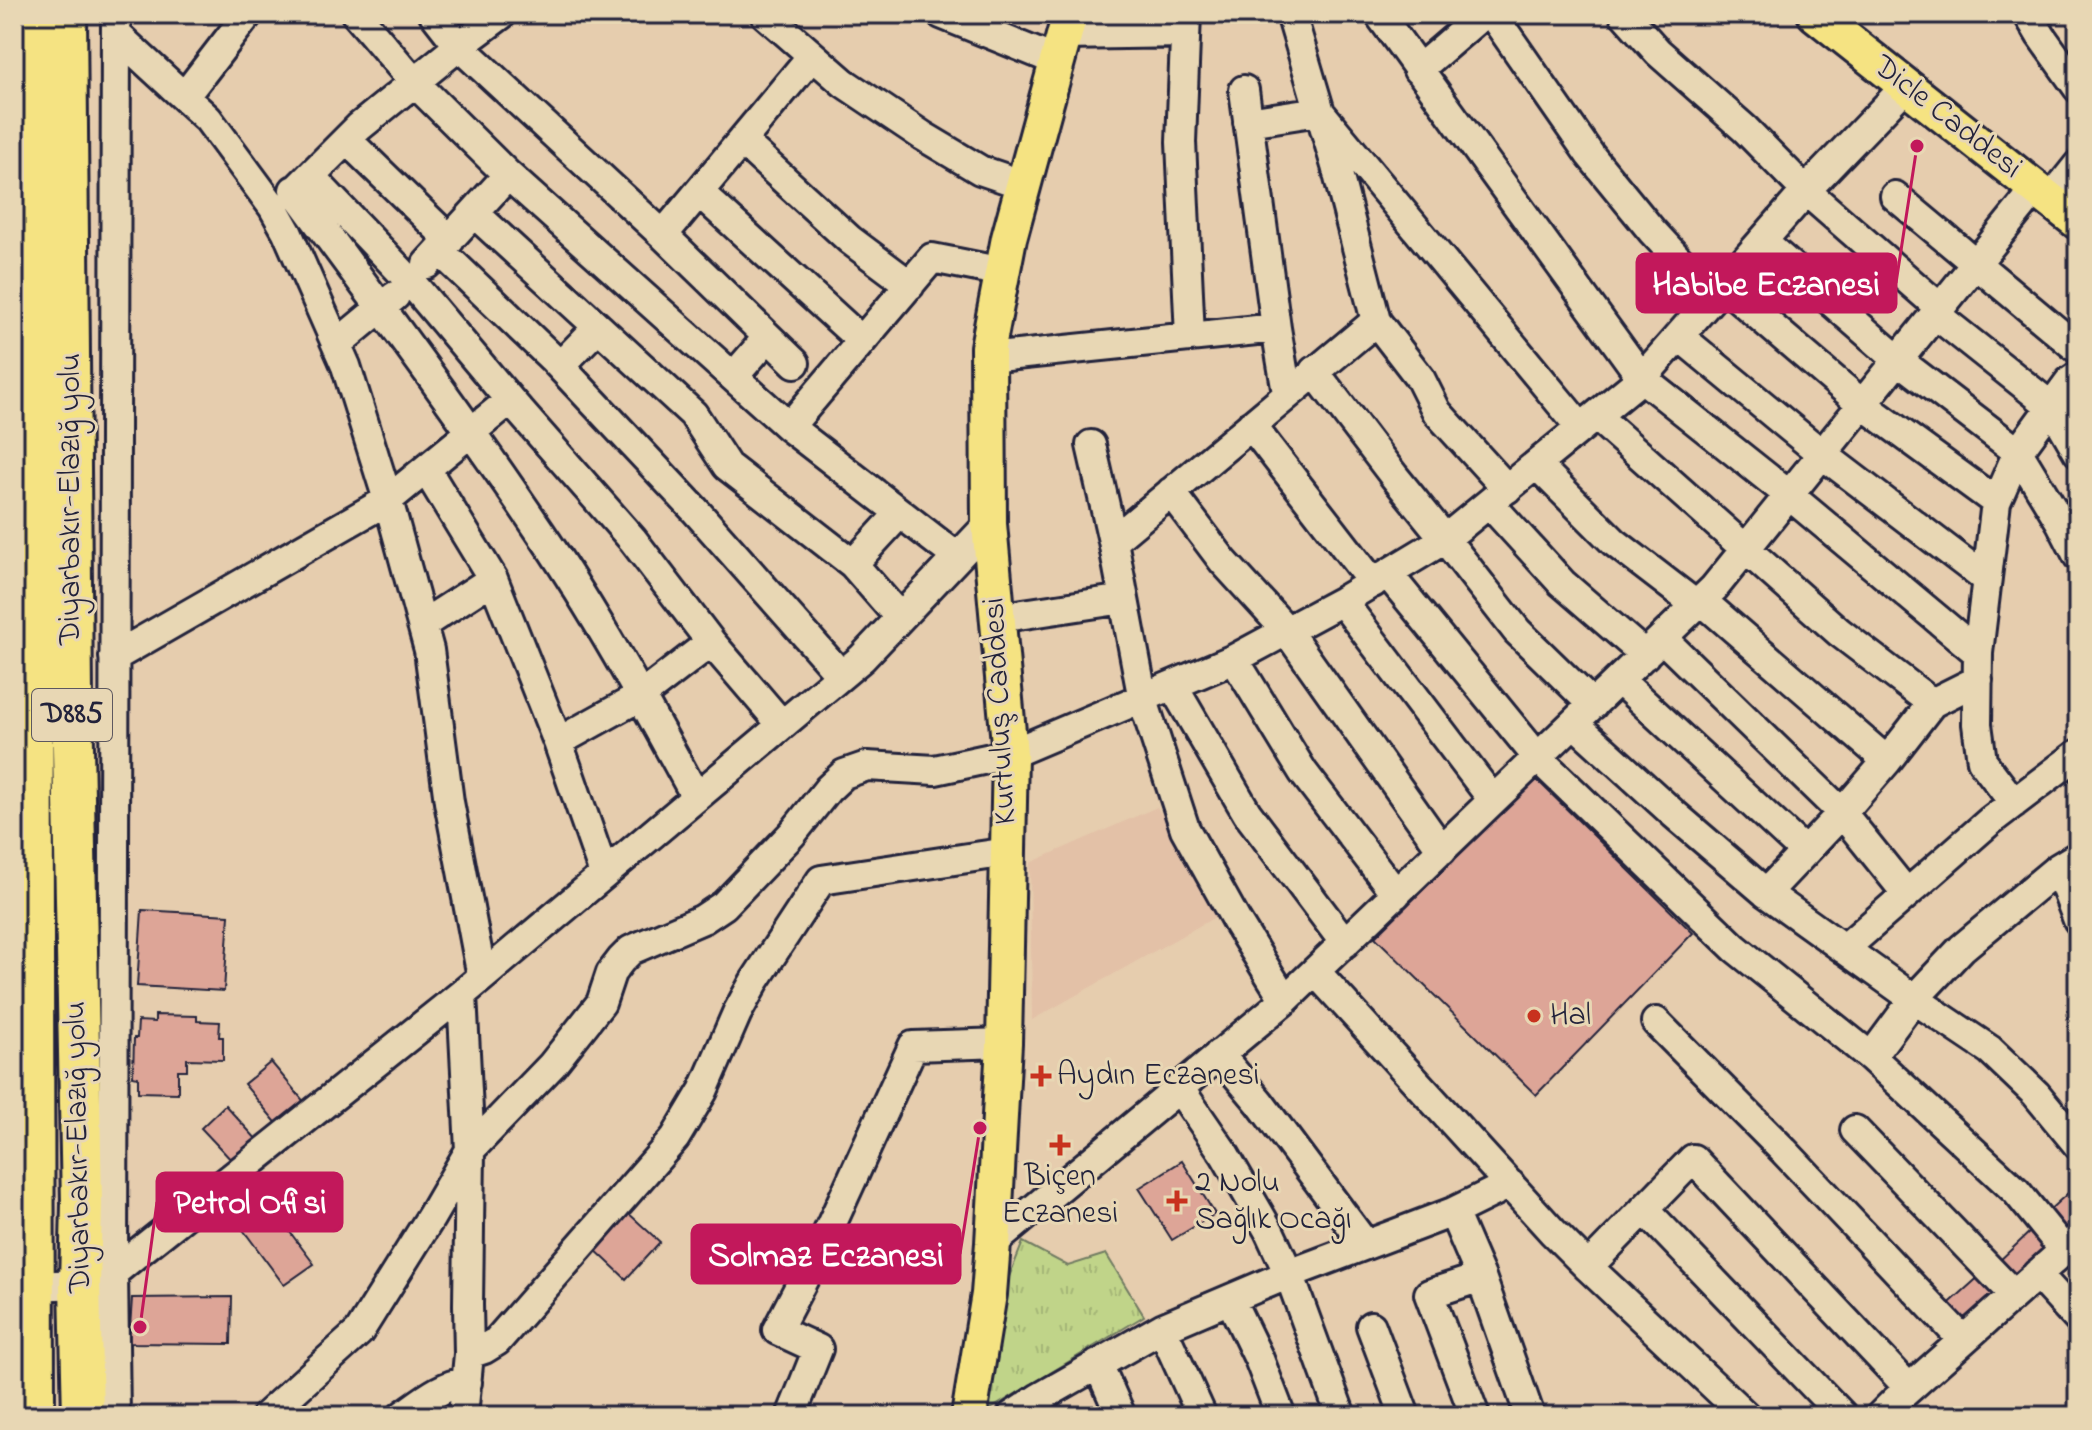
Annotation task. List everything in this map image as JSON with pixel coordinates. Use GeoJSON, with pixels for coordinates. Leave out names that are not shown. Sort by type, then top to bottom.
{"type":"FeatureCollection","features":[{"type":"Feature","properties":{"kind":"highway","name":"Diyarbakır-Elazığ yolu"},"geometry":{"type":"LineString","coordinates":[[31,14],[34,1416]]}},
{"type":"Feature","properties":{"kind":"highway","name":"Diyarbakır-Elazığ yolu"},"geometry":{"type":"LineString","coordinates":[[66,14],[72,696],[82,1204],[96,1279],[83,1416]]}},
{"type":"Feature","properties":{"kind":"main road","name":"Dicle Caddesi"},"geometry":{"type":"LineString","coordinates":[[1815,14],[2078,222]]}},
{"type":"Feature","properties":{"kind":"main road","name":"Kurtuluş Caddesi"},"geometry":{"type":"LineString","coordinates":[[969,1416],[989,1294],[993,1243],[1004,1043],[1010,754],[989,524],[988,347],[1024,185],[1064,37]]}},
{"type":"Feature","properties":{"kind":"street"},"geometry":{"type":"LineString","coordinates":[[184,97],[248,14]]}},
{"type":"Feature","properties":{"kind":"street"},"geometry":{"type":"LineString","coordinates":[[356,14],[414,82],[508,175],[789,427],[957,557]]}},
{"type":"Feature","properties":{"kind":"street"},"geometry":{"type":"LineString","coordinates":[[434,14],[459,46],[663,235],[795,363]]}},
{"type":"Feature","properties":{"kind":"street"},"geometry":{"type":"LineString","coordinates":[[463,1416],[469,1354],[472,985],[429,650],[388,500],[346,366],[287,232],[293,191],[359,127],[502,14]]}},
{"type":"Feature","properties":{"kind":"street"},"geometry":{"type":"LineString","coordinates":[[941,14],[1064,37],[1186,24],[1181,142],[1190,337]]}},
{"type":"Feature","properties":{"kind":"street"},"geometry":{"type":"LineString","coordinates":[[1291,14],[1336,166],[1376,321],[1420,378],[1437,412],[1562,583],[1653,646],[1842,813],[1907,894]]}},
{"type":"Feature","properties":{"kind":"street"},"geometry":{"type":"LineString","coordinates":[[1379,14],[1642,378],[1789,495],[1978,666]]}},
{"type":"Feature","properties":{"kind":"street"},"geometry":{"type":"LineString","coordinates":[[1418,70],[1483,14]]}},
{"type":"Feature","properties":{"kind":"street"},"geometry":{"type":"LineString","coordinates":[[1492,14],[1590,155],[1652,231],[1718,291],[1862,404],[1996,502]]}},
{"type":"Feature","properties":{"kind":"street"},"geometry":{"type":"LineString","coordinates":[[1624,14],[1658,52],[1745,129],[1806,191],[1938,311],[2052,407],[2078,452]]}},
{"type":"Feature","properties":{"kind":"street"},"geometry":{"type":"LineString","coordinates":[[2028,14],[2078,88]]}},
{"type":"Feature","properties":{"kind":"street"},"geometry":{"type":"LineString","coordinates":[[777,18],[812,56],[844,83],[980,170],[1024,185]]}},
{"type":"Feature","properties":{"kind":"street"},"geometry":{"type":"LineString","coordinates":[[115,1416],[96,1279],[114,657],[117,24]]}},
{"type":"Feature","properties":{"kind":"street"},"geometry":{"type":"LineString","coordinates":[[117,24],[208,119],[293,191],[410,281],[633,540],[711,642],[782,725]]}},
{"type":"Feature","properties":{"kind":"street"},"geometry":{"type":"LineString","coordinates":[[663,235],[812,56]]}},
{"type":"Feature","properties":{"kind":"street"},"geometry":{"type":"LineString","coordinates":[[266,1416],[359,1332],[470,1150],[552,1065],[601,1003],[611,973],[621,960],[631,950],[703,919],[724,905],[844,774],[867,766],[935,770],[1010,754],[1234,659],[1342,601],[1445,539],[1642,378],[1806,191],[1906,86]]}},
{"type":"Feature","properties":{"kind":"street"},"geometry":{"type":"LineString","coordinates":[[1244,90],[1287,393]]}},
{"type":"Feature","properties":{"kind":"street"},"geometry":{"type":"LineString","coordinates":[[1248,122],[1319,111]]}},
{"type":"Feature","properties":{"kind":"street"},"geometry":{"type":"LineString","coordinates":[[1319,111],[1588,422],[1745,550],[1839,632],[1932,703]]}},
{"type":"Feature","properties":{"kind":"street"},"geometry":{"type":"LineString","coordinates":[[347,140],[695,510],[841,675]]}},
{"type":"Feature","properties":{"kind":"street"},"geometry":{"type":"LineString","coordinates":[[742,141],[850,240],[910,285]]}},
{"type":"Feature","properties":{"kind":"street"},"geometry":{"type":"LineString","coordinates":[[993,1243],[1285,1000],[1699,603],[1976,263],[2043,194],[2078,165]]}},
{"type":"Feature","properties":{"kind":"street"},"geometry":{"type":"LineString","coordinates":[[337,344],[410,281],[508,175]]}},
{"type":"Feature","properties":{"kind":"street"},"geometry":{"type":"LineString","coordinates":[[293,191],[382,308],[554,553],[641,696],[696,797]]}},
{"type":"Feature","properties":{"kind":"street"},"geometry":{"type":"LineString","coordinates":[[699,192],[862,341]]}},
{"type":"Feature","properties":{"kind":"street"},"geometry":{"type":"LineString","coordinates":[[1895,196],[2078,349]]}},
{"type":"Feature","properties":{"kind":"street"},"geometry":{"type":"LineString","coordinates":[[474,213],[693,414],[727,466],[853,564],[900,618]]}},
{"type":"Feature","properties":{"kind":"street"},"geometry":{"type":"LineString","coordinates":[[1762,241],[1898,360],[2018,452],[2078,556]]}},
{"type":"Feature","properties":{"kind":"street"},"geometry":{"type":"LineString","coordinates":[[789,427],[932,258],[1003,272]]}},
{"type":"Feature","properties":{"kind":"street"},"geometry":{"type":"LineString","coordinates":[[1113,541],[1376,321]]}},
{"type":"Feature","properties":{"kind":"street"},"geometry":{"type":"LineString","coordinates":[[560,366],[598,327]]}},
{"type":"Feature","properties":{"kind":"street"},"geometry":{"type":"LineString","coordinates":[[988,358],[1276,328]]}},
{"type":"Feature","properties":{"kind":"street"},"geometry":{"type":"LineString","coordinates":[[1679,336],[1822,454],[1986,579]]}},
{"type":"Feature","properties":{"kind":"street"},"geometry":{"type":"LineString","coordinates":[[734,376],[768,337]]}},
{"type":"Feature","properties":{"kind":"street"},"geometry":{"type":"LineString","coordinates":[[1314,371],[1583,714],[1674,814],[1766,893],[1990,1050],[2036,1094],[2078,1145]]}},
{"type":"Feature","properties":{"kind":"street"},"geometry":{"type":"LineString","coordinates":[[2014,803],[1982,761],[1977,724],[1978,666],[1996,502],[2018,452],[2069,382],[2078,376]]}},
{"type":"Feature","properties":{"kind":"street"},"geometry":{"type":"LineString","coordinates":[[114,657],[388,500],[510,400]]}},
{"type":"Feature","properties":{"kind":"street"},"geometry":{"type":"LineString","coordinates":[[1251,425],[1538,758],[1735,948],[1871,1057],[2071,1244],[1963,1340],[1898,1405],[1693,1159],[1588,1267]]}},
{"type":"Feature","properties":{"kind":"street"},"geometry":{"type":"LineString","coordinates":[[1091,445],[1143,700],[1185,829],[1285,1000]]}},
{"type":"Feature","properties":{"kind":"street"},"geometry":{"type":"LineString","coordinates":[[1537,465],[1614,542],[1699,603],[1887,761]]}},
{"type":"Feature","properties":{"kind":"street"},"geometry":{"type":"LineString","coordinates":[[426,469],[493,579],[558,742],[604,874]]}},
{"type":"Feature","properties":{"kind":"street"},"geometry":{"type":"LineString","coordinates":[[1171,492],[1223,561],[1287,631],[1442,850]]}},
{"type":"Feature","properties":{"kind":"street"},"geometry":{"type":"LineString","coordinates":[[853,564],[900,513]]}},
{"type":"Feature","properties":{"kind":"street"},"geometry":{"type":"LineString","coordinates":[[33,1286],[96,1279],[472,985],[862,658],[989,524]]}},
{"type":"Feature","properties":{"kind":"street"},"geometry":{"type":"LineString","coordinates":[[422,625],[493,579]]}},
{"type":"Feature","properties":{"kind":"street"},"geometry":{"type":"LineString","coordinates":[[997,618],[1124,599]]}},
{"type":"Feature","properties":{"kind":"street"},"geometry":{"type":"LineString","coordinates":[[1342,601],[1493,800]]}},
{"type":"Feature","properties":{"kind":"street"},"geometry":{"type":"LineString","coordinates":[[558,742],[641,696],[711,642]]}},
{"type":"Feature","properties":{"kind":"street"},"geometry":{"type":"LineString","coordinates":[[1234,659],[1303,772],[1396,894]]}},
{"type":"Feature","properties":{"kind":"street"},"geometry":{"type":"LineString","coordinates":[[1766,893],[1842,813],[1932,703],[1978,666]]}},
{"type":"Feature","properties":{"kind":"street"},"geometry":{"type":"LineString","coordinates":[[1619,680],[1804,851]]}},
{"type":"Feature","properties":{"kind":"street"},"geometry":{"type":"LineString","coordinates":[[1173,686],[1247,813],[1345,943]]}},
{"type":"Feature","properties":{"kind":"street"},"geometry":{"type":"LineString","coordinates":[[1844,949],[1990,821],[2078,754]]}},
{"type":"Feature","properties":{"kind":"street"},"geometry":{"type":"LineString","coordinates":[[469,1354],[497,1341],[675,1138],[703,1091],[742,1003],[821,880],[1008,852]]}},
{"type":"Feature","properties":{"kind":"street"},"geometry":{"type":"LineString","coordinates":[[1871,1057],[1914,999],[1962,948],[2068,862],[2078,920]]}},
{"type":"Feature","properties":{"kind":"street"},"geometry":{"type":"LineString","coordinates":[[1315,971],[1588,1267],[1731,1411]]}},
{"type":"Feature","properties":{"kind":"street"},"geometry":{"type":"LineString","coordinates":[[1656,1022],[1784,1151],[1963,1340]]}},
{"type":"Feature","properties":{"kind":"street"},"geometry":{"type":"LineString","coordinates":[[791,1416],[818,1349],[777,1330],[827,1234],[913,1046],[1004,1043]]}},
{"type":"Feature","properties":{"kind":"street"},"geometry":{"type":"LineString","coordinates":[[1219,1054],[1260,1103],[1365,1244]]}},
{"type":"Feature","properties":{"kind":"street"},"geometry":{"type":"LineString","coordinates":[[1179,1088],[1247,1190],[1289,1274],[1341,1416]]}},
{"type":"Feature","properties":{"kind":"street"},"geometry":{"type":"LineString","coordinates":[[1855,1130],[2014,1295]]}},
{"type":"Feature","properties":{"kind":"street"},"geometry":{"type":"LineString","coordinates":[[1012,1416],[1042,1407],[1098,1364],[1162,1328],[1289,1274],[1453,1212],[1510,1184]]}},
{"type":"Feature","properties":{"kind":"street"},"geometry":{"type":"LineString","coordinates":[[1644,1209],[1843,1416]]}},
{"type":"Feature","properties":{"kind":"street"},"geometry":{"type":"LineString","coordinates":[[1453,1212],[1481,1277],[1530,1416]]}},
{"type":"Feature","properties":{"kind":"street"},"geometry":{"type":"LineString","coordinates":[[2037,1274],[2078,1319]]}},
{"type":"Feature","properties":{"kind":"street"},"geometry":{"type":"LineString","coordinates":[[1475,1416],[1429,1294],[1481,1277]]}},
{"type":"Feature","properties":{"kind":"street"},"geometry":{"type":"LineString","coordinates":[[1230,1299],[1259,1359],[1281,1416]]}},
{"type":"Feature","properties":{"kind":"street"},"geometry":{"type":"LineString","coordinates":[[1371,1326],[1405,1416]]}},
{"type":"Feature","properties":{"kind":"street"},"geometry":{"type":"LineString","coordinates":[[1162,1328],[1202,1416]]}},
{"type":"Feature","properties":{"kind":"street"},"geometry":{"type":"LineString","coordinates":[[1098,1364],[1121,1416]]}},
{"type":"Feature","properties":{"kind":"street"},"geometry":{"type":"LineString","coordinates":[[402,1416],[454,1383],[467,1382]]}},
{"type":"Feature","properties":{"kind":"shaded area"},"geometry":{"type":"Polygon","coordinates":[[[1157,807],[1224,912],[1032,1020],[1030,863],[1157,807]]]}},
{"type":"Feature","properties":{"kind":"green space"},"geometry":{"type":"Polygon","coordinates":[[[1023,1242],[1068,1266],[1106,1254],[1144,1316],[989,1410],[1009,1277],[1023,1242]]]}},
{"type":"Feature","properties":{"kind":"building","name":"Hal"},"geometry":{"type":"Polygon","coordinates":[[[1536,779],[1693,933],[1536,1095],[1375,937],[1536,779]]]}},
{"type":"Feature","properties":{"kind":"building"},"geometry":{"type":"Polygon","coordinates":[[[142,910],[229,915],[224,991],[137,986],[142,910]]]}},
{"type":"Feature","properties":{"kind":"building"},"geometry":{"type":"Polygon","coordinates":[[[155,1015],[197,1016],[197,1021],[220,1022],[223,1060],[187,1059],[187,1070],[178,1070],[178,1093],[138,1092],[138,1077],[133,1076],[134,1038],[137,1038],[138,1021],[155,1022],[155,1015]]]}},
{"type":"Feature","properties":{"kind":"building"},"geometry":{"type":"Polygon","coordinates":[[[271,1062],[306,1104],[279,1126],[244,1084],[271,1062]]]}},
{"type":"Feature","properties":{"kind":"building"},"geometry":{"type":"Polygon","coordinates":[[[225,1105],[259,1142],[235,1164],[201,1128],[225,1105]]]}},
{"type":"Feature","properties":{"kind":"building","name":"2 Nolu Sağlık Ocağı"},"geometry":{"type":"Polygon","coordinates":[[[1182,1161],[1215,1214],[1172,1240],[1139,1188],[1182,1161]]]}},
{"type":"Feature","properties":{"kind":"building"},"geometry":{"type":"Polygon","coordinates":[[[2078,1184],[2078,1228],[2069,1236],[2047,1212],[2078,1184]]]}},
{"type":"Feature","properties":{"kind":"building"},"geometry":{"type":"Polygon","coordinates":[[[256,1187],[314,1264],[284,1285],[227,1208],[256,1187]]]}},
{"type":"Feature","properties":{"kind":"building"},"geometry":{"type":"Polygon","coordinates":[[[626,1211],[660,1242],[626,1279],[593,1248],[626,1211]]]}},
{"type":"Feature","properties":{"kind":"building"},"geometry":{"type":"Polygon","coordinates":[[[2033,1229],[2054,1252],[2018,1286],[1997,1263],[2033,1229]]]}},
{"type":"Feature","properties":{"kind":"building"},"geometry":{"type":"Polygon","coordinates":[[[1982,1274],[2004,1298],[1965,1333],[1943,1309],[1982,1274]]]}},
{"type":"Feature","properties":{"kind":"building"},"geometry":{"type":"Polygon","coordinates":[[[232,1297],[231,1344],[129,1343],[132,1298],[232,1297]]]}},
{"type":"Feature","properties":{"kind":"place","name":"Habibe Eczanesi"},"geometry":{"type":"Point","coordinates":[1917,146]}},
{"type":"Feature","properties":{"kind":"place","name":"Hal"},"geometry":{"type":"Point","coordinates":[1534,1016]}},
{"type":"Feature","properties":{"kind":"place","name":"Aydın Eczanesi"},"geometry":{"type":"Point","coordinates":[1041,1076]}},
{"type":"Feature","properties":{"kind":"place","name":"Solmaz Eczanesi"},"geometry":{"type":"Point","coordinates":[980,1128]}},
{"type":"Feature","properties":{"kind":"place","name":"Biçen Eczanesi"},"geometry":{"type":"Point","coordinates":[1060,1145]}},
{"type":"Feature","properties":{"kind":"place","name":"2 Nolu Sağlık Ocağı"},"geometry":{"type":"Point","coordinates":[1177,1201]}},
{"type":"Feature","properties":{"kind":"place","name":"Petrol Ofisi"},"geometry":{"type":"Point","coordinates":[140,1327]}}]}
